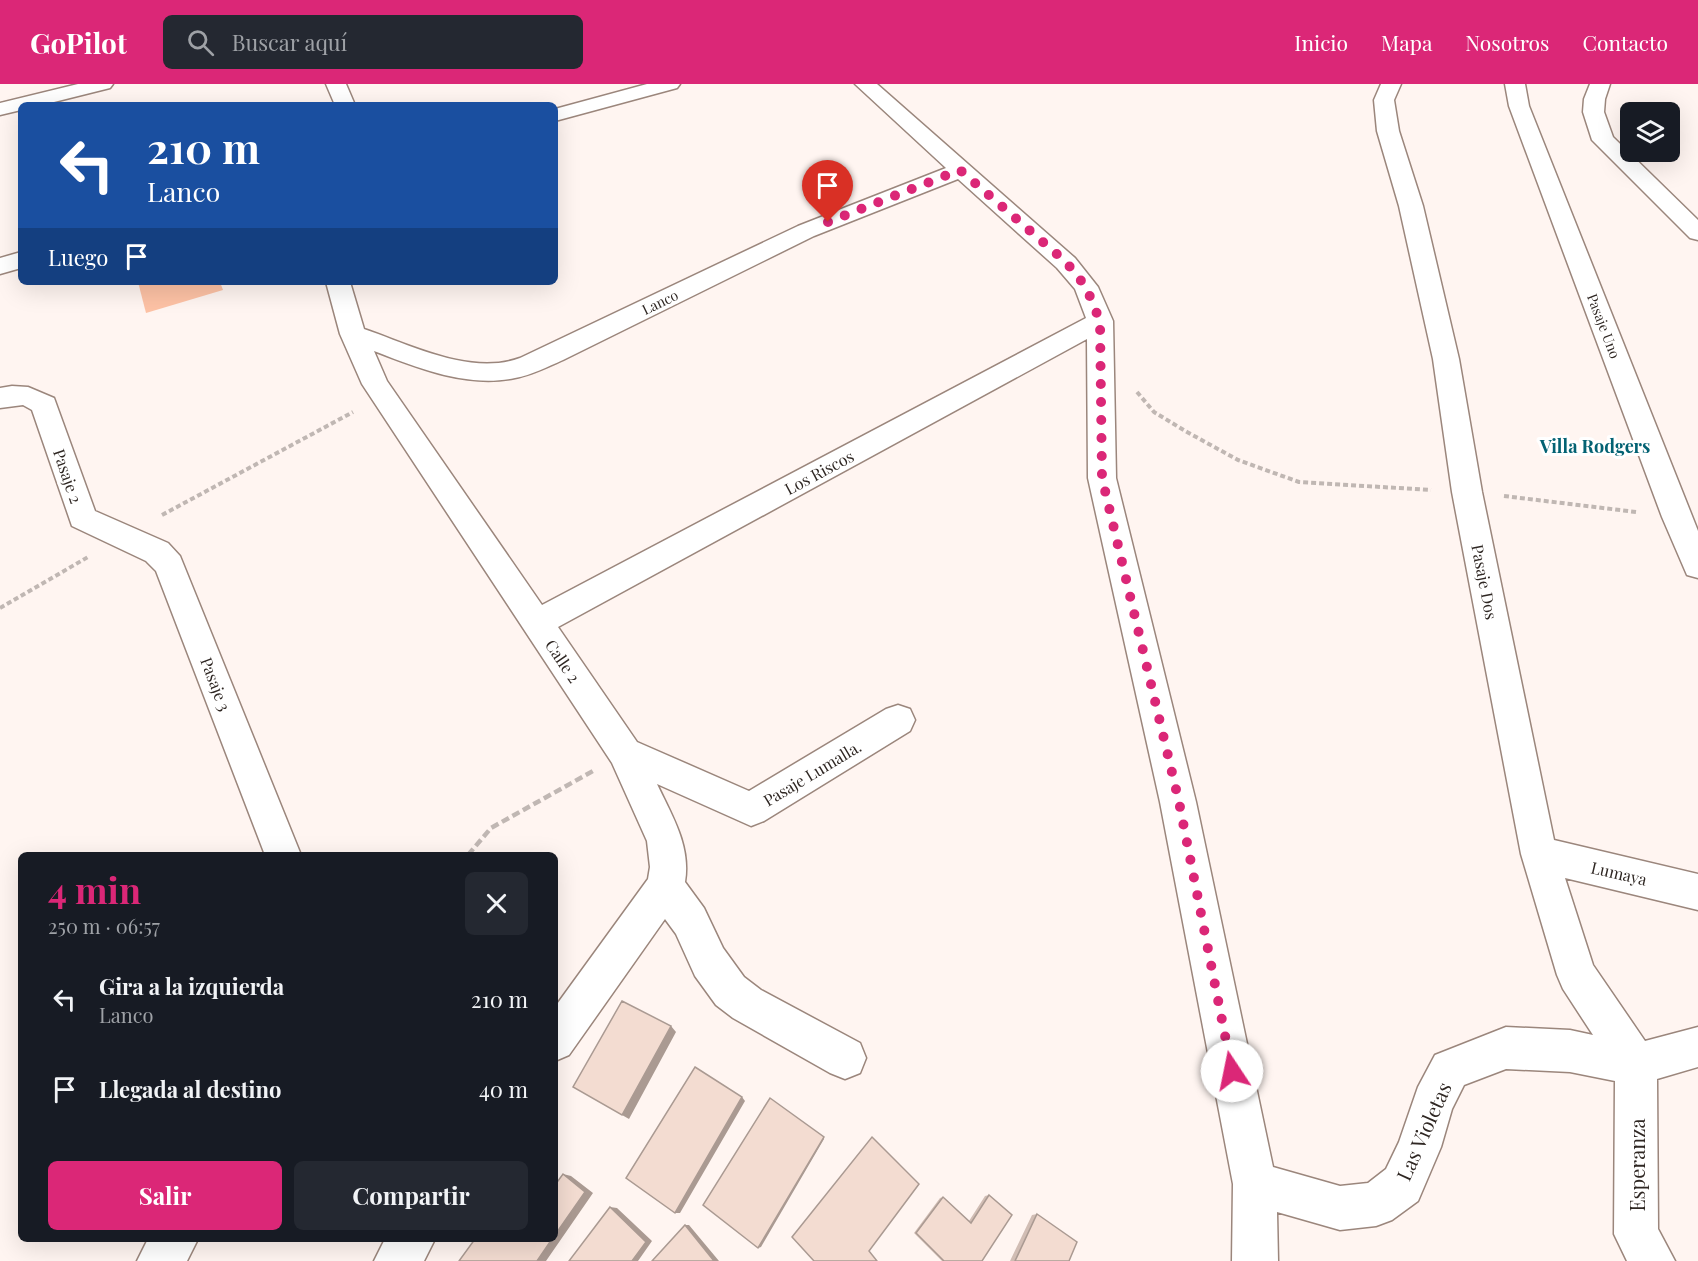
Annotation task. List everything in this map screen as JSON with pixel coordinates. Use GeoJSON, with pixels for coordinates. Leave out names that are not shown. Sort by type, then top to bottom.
{"type":"FeatureCollection","features":[{"type":"Feature","properties":{"kind":"street"},"geometry":{"type":"LineString","coordinates":[[29,102],[104,84]]}},
{"type":"Feature","properties":{"kind":"street"},"geometry":{"type":"LineString","coordinates":[[336,84],[344,102]]}},
{"type":"Feature","properties":{"kind":"street"},"geometry":{"type":"LineString","coordinates":[[558,114],[670,84]]}},
{"type":"Feature","properties":{"kind":"street"},"geometry":{"type":"LineString","coordinates":[[866,84],[1066,262],[1086,287],[1100,321],[1102,478],[1179,802],[1255,1184],[1255,1261]]}},
{"type":"Feature","properties":{"kind":"street","name":"Pasaje Dos"},"geometry":{"type":"LineString","coordinates":[[1391,84],[1384,100],[1388,132],[1412,206],[1443,348],[1467,492],[1539,854],[1577,975],[1636,1064]]}},
{"type":"Feature","properties":{"kind":"street","name":"Pasaje Uno"},"geometry":{"type":"LineString","coordinates":[[1515,84],[1520,106],[1677,517],[1698,566]]}},
{"type":"Feature","properties":{"kind":"street"},"geometry":{"type":"LineString","coordinates":[[1600,84],[1593,99],[1594,120],[1603,140],[1698,233]]}},
{"type":"Feature","properties":{"kind":"street"},"geometry":{"type":"LineString","coordinates":[[0,109],[18,105]]}},
{"type":"Feature","properties":{"kind":"street","name":"Lanco"},"geometry":{"type":"LineString","coordinates":[[353,334],[434,362],[477,373],[515,369],[554,354],[806,231],[960,170]]}},
{"type":"Feature","properties":{"kind":"street"},"geometry":{"type":"LineString","coordinates":[[0,266],[18,261]]}},
{"type":"Feature","properties":{"kind":"street","name":"Calle 2"},"geometry":{"type":"LineString","coordinates":[[339,285],[353,334],[375,384],[625,753],[665,841],[669,867],[665,887]]}},
{"type":"Feature","properties":{"kind":"street","name":"Los Riscos"},"geometry":{"type":"LineString","coordinates":[[537,623],[1100,321]]}},
{"type":"Feature","properties":{"kind":"street","name":"Pasaje 2"},"geometry":{"type":"LineString","coordinates":[[0,398],[13,395],[33,396],[44,405],[83,518],[123,537]]}},
{"type":"Feature","properties":{"kind":"street","name":"Pasaje 3"},"geometry":{"type":"LineString","coordinates":[[123,537],[157,552],[169,565],[282,852]]}},
{"type":"Feature","properties":{"kind":"street","name":"Pasaje Lumalla."},"geometry":{"type":"LineString","coordinates":[[625,753],[751,809],[898,720]]}},
{"type":"Feature","properties":{"kind":"street","name":"Lumaya"},"geometry":{"type":"LineString","coordinates":[[1539,854],[1698,892]]}},
{"type":"Feature","properties":{"kind":"street"},"geometry":{"type":"LineString","coordinates":[[558,1037],[665,887],[690,921],[709,962],[730,991],[747,1004],[845,1058]]}},
{"type":"Feature","properties":{"kind":"street","name":"Las Violetas"},"geometry":{"type":"LineString","coordinates":[[1255,1184],[1340,1208],[1376,1204],[1401,1185],[1419,1147],[1433,1102],[1450,1070],[1506,1048],[1570,1051],[1636,1064],[1698,1047]]}},
{"type":"Feature","properties":{"kind":"street","name":"Esperanza"},"geometry":{"type":"LineString","coordinates":[[1636,1064],[1636,1234],[1652,1261]]}},
{"type":"Feature","properties":{"kind":"street"},"geometry":{"type":"LineString","coordinates":[[160,1261],[173,1242]]}},
{"type":"Feature","properties":{"kind":"street"},"geometry":{"type":"LineString","coordinates":[[397,1261],[410,1242]]}},
{"type":"Feature","properties":{"kind":"path"},"geometry":{"type":"LineString","coordinates":[[1133,388],[1154,412],[1187,432],[1238,460],[1299,482],[1467,492],[1677,517]]}},
{"type":"Feature","properties":{"kind":"path"},"geometry":{"type":"LineString","coordinates":[[0,608],[123,537],[383,396]]}},
{"type":"Feature","properties":{"kind":"path"},"geometry":{"type":"LineString","coordinates":[[471,852],[491,828],[625,753]]}},
{"type":"Feature","properties":{"kind":"shaded area"},"geometry":{"type":"Polygon","coordinates":[[[139,285],[221,285],[223,290],[146,313],[139,285]]]}},
{"type":"Feature","properties":{"kind":"building"},"geometry":{"type":"Polygon","coordinates":[[[622,1001],[671,1026],[622,1115],[573,1087],[622,1001]]]}},
{"type":"Feature","properties":{"kind":"building"},"geometry":{"type":"Polygon","coordinates":[[[695,1067],[742,1097],[675,1213],[626,1178],[695,1067]]]}},
{"type":"Feature","properties":{"kind":"building"},"geometry":{"type":"Polygon","coordinates":[[[770,1098],[824,1137],[758,1248],[703,1205],[770,1098]]]}},
{"type":"Feature","properties":{"kind":"building"},"geometry":{"type":"Polygon","coordinates":[[[872,1137],[919,1184],[869,1251],[877,1261],[814,1261],[792,1237],[872,1137]]]}},
{"type":"Feature","properties":{"kind":"building"},"geometry":{"type":"Polygon","coordinates":[[[563,1174],[585,1192],[558,1231],[558,1181],[563,1174]]]}},
{"type":"Feature","properties":{"kind":"building"},"geometry":{"type":"Polygon","coordinates":[[[989,1195],[1012,1215],[982,1261],[944,1261],[916,1233],[943,1197],[971,1223],[989,1195]]]}},
{"type":"Feature","properties":{"kind":"building"},"geometry":{"type":"Polygon","coordinates":[[[610,1207],[646,1242],[632,1261],[569,1261],[610,1207]]]}},
{"type":"Feature","properties":{"kind":"building"},"geometry":{"type":"Polygon","coordinates":[[[1037,1214],[1077,1242],[1069,1261],[1015,1261],[1037,1214]]]}},
{"type":"Feature","properties":{"kind":"building"},"geometry":{"type":"Polygon","coordinates":[[[685,1225],[714,1261],[652,1261],[685,1225]]]}},
{"type":"Feature","properties":{"kind":"building"},"geometry":{"type":"Polygon","coordinates":[[[473,1242],[550,1242],[537,1261],[459,1261],[473,1242]]]}},
{"type":"Feature","properties":{"kind":"district","name":"Villa Rodgers"},"geometry":{"type":"Point","coordinates":[1595,446]}},
{"type":"Feature","properties":{"kind":"route"},"geometry":{"type":"LineString","coordinates":[[828,222],[960,170],[1066,262],[1086,287],[1100,321],[1102,478],[1179,802],[1232,1071]]}}]}
